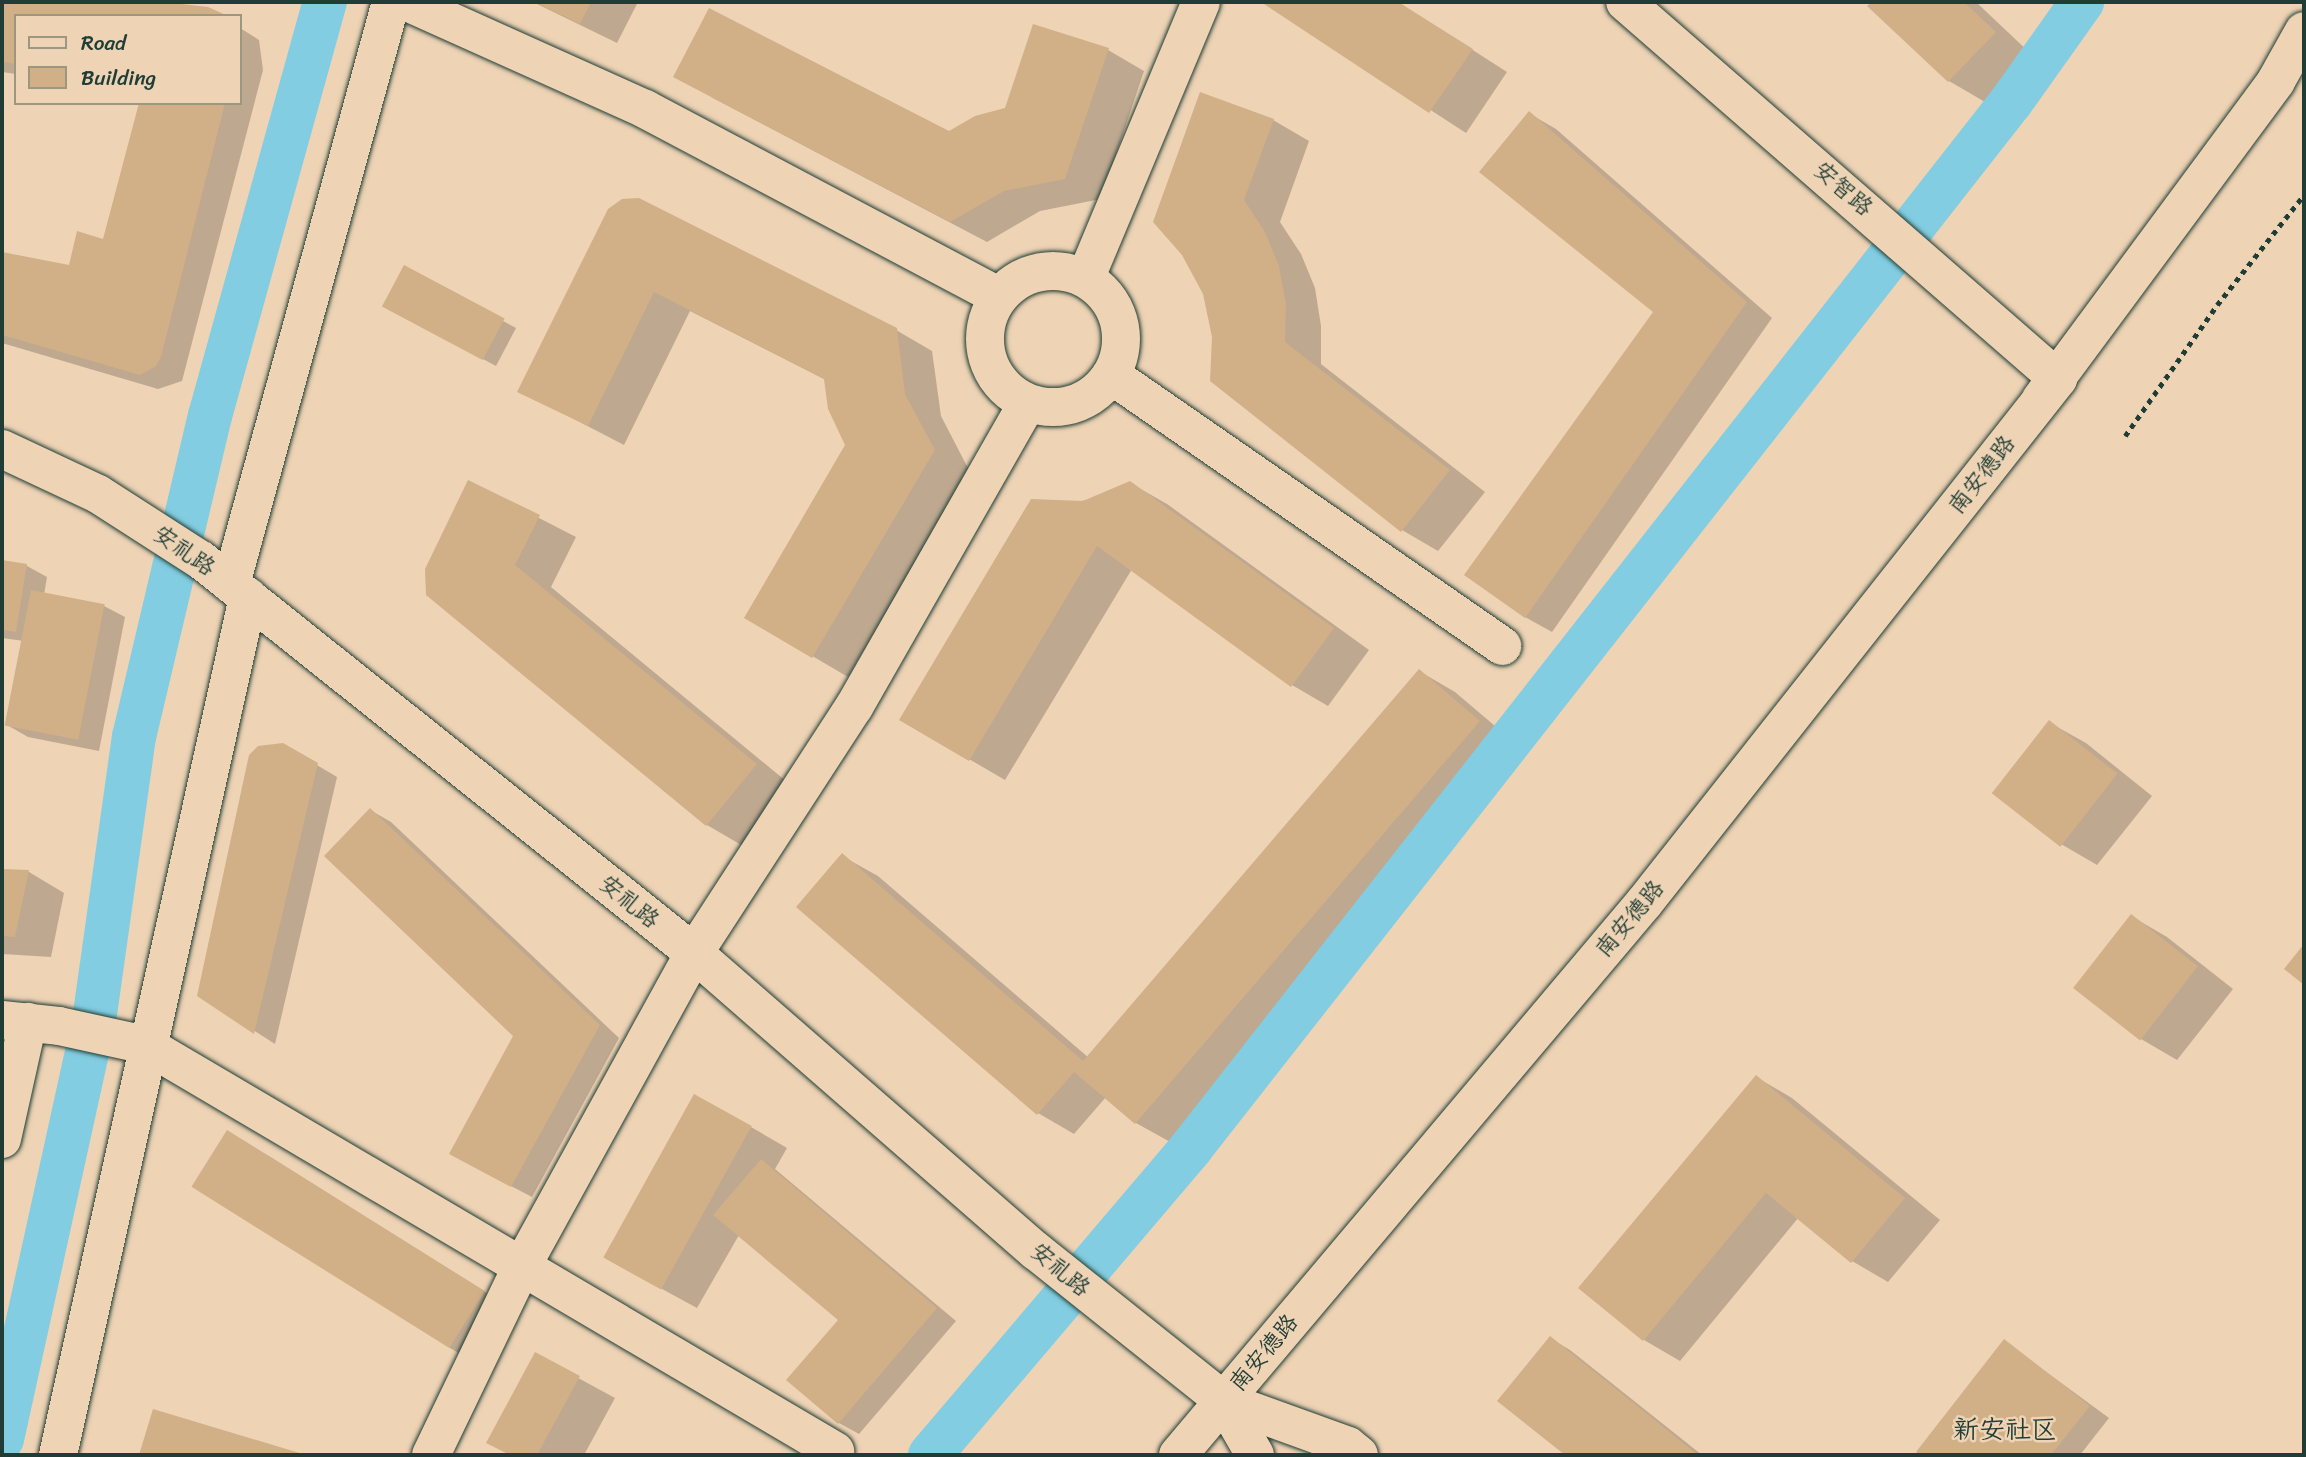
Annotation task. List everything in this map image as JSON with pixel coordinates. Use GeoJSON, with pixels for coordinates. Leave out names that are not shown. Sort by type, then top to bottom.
{"type":"FeatureCollection","features":[{"type":"Feature","properties":{"kind":"street"},"geometry":{"type":"LineString","coordinates":[[58,1455],[135,1042],[240,591],[391,2]]}},
{"type":"Feature","properties":{"kind":"street"},"geometry":{"type":"LineString","coordinates":[[407,2],[645,109],[998,296]]}},
{"type":"Feature","properties":{"kind":"street"},"geometry":{"type":"LineString","coordinates":[[1086,277],[1201,2]]}},
{"type":"Feature","properties":{"kind":"street","name":"安智路"},"geometry":{"type":"LineString","coordinates":[[1625,2],[1945,276],[2058,379]]}},
{"type":"Feature","properties":{"kind":"street","name":"南安德路"},"geometry":{"type":"LineString","coordinates":[[1178,1455],[2058,379],[2276,81],[2304,31]]}},
{"type":"Feature","properties":{"kind":"street"},"geometry":{"type":"LineString","coordinates":[[1055,270],[1086,277],[1116,307],[1123,349],[1111,375],[1105,386],[1069,408],[1027,404],[1000,385],[986,357],[985,325],[998,296],[1024,276],[1055,270]]}},
{"type":"Feature","properties":{"kind":"street"},"geometry":{"type":"LineString","coordinates":[[1111,375],[1502,646]]}},
{"type":"Feature","properties":{"kind":"street"},"geometry":{"type":"LineString","coordinates":[[430,1455],[522,1266],[694,953],[854,707],[1027,404]]}},
{"type":"Feature","properties":{"kind":"street","name":"安礼路"},"geometry":{"type":"LineString","coordinates":[[2,449],[98,494],[201,560],[694,953],[1036,1251],[1224,1401],[1348,1446],[1359,1455]]}},
{"type":"Feature","properties":{"kind":"street"},"geometry":{"type":"LineString","coordinates":[[2,1139],[30,1023],[135,1042],[835,1451]]}},
{"type":"Feature","properties":{"kind":"street","name":"安礼路"},"geometry":{"type":"LineString","coordinates":[[1224,1401],[1255,1455]]}},
{"type":"Feature","properties":{"kind":"path"},"geometry":{"type":"LineString","coordinates":[[2126,436],[2217,304],[2304,195]]}},
{"type":"Feature","properties":{"kind":"building"},"geometry":{"type":"Polygon","coordinates":[[[2,2],[164,2],[208,7],[224,14],[14,14],[14,64],[2,62],[2,2]]]}},
{"type":"Feature","properties":{"kind":"building"},"geometry":{"type":"Polygon","coordinates":[[[535,2],[591,2],[580,24],[535,2]]]}},
{"type":"Feature","properties":{"kind":"building"},"geometry":{"type":"Polygon","coordinates":[[[1261,2],[1398,2],[1473,49],[1429,113],[1261,2]]]}},
{"type":"Feature","properties":{"kind":"building"},"geometry":{"type":"Polygon","coordinates":[[[1872,2],[1964,2],[1996,32],[1948,82],[1867,6],[1872,2]]]}},
{"type":"Feature","properties":{"kind":"building"},"geometry":{"type":"Polygon","coordinates":[[[709,8],[949,131],[975,116],[1005,108],[1033,24],[1109,48],[1065,179],[1004,191],[950,222],[673,77],[709,8]]]}},
{"type":"Feature","properties":{"kind":"building"},"geometry":{"type":"Polygon","coordinates":[[[1200,92],[1274,119],[1244,200],[1265,232],[1279,266],[1286,304],[1285,342],[1450,470],[1401,532],[1210,381],[1212,337],[1203,294],[1182,255],[1153,222],[1200,92]]]}},
{"type":"Feature","properties":{"kind":"building"},"geometry":{"type":"Polygon","coordinates":[[[138,105],[224,105],[161,357],[156,366],[140,375],[2,335],[2,252],[69,265],[77,231],[103,239],[138,105]]]}},
{"type":"Feature","properties":{"kind":"building"},"geometry":{"type":"Polygon","coordinates":[[[1529,111],[1747,302],[1525,618],[1464,575],[1653,312],[1479,172],[1529,111]]]}},
{"type":"Feature","properties":{"kind":"building"},"geometry":{"type":"Polygon","coordinates":[[[639,198],[897,328],[905,394],[935,450],[812,658],[744,618],[845,445],[828,409],[824,379],[654,292],[588,426],[517,392],[608,209],[622,199],[639,198]]]}},
{"type":"Feature","properties":{"kind":"building"},"geometry":{"type":"Polygon","coordinates":[[[404,265],[505,319],[483,360],[382,306],[404,265]]]}},
{"type":"Feature","properties":{"kind":"building"},"geometry":{"type":"Polygon","coordinates":[[[468,480],[540,515],[515,565],[757,764],[706,826],[426,595],[425,569],[468,480]]]}},
{"type":"Feature","properties":{"kind":"building"},"geometry":{"type":"Polygon","coordinates":[[[1130,481],[1334,628],[1291,687],[1097,546],[969,761],[899,720],[1031,499],[1083,501],[1130,481]]]}},
{"type":"Feature","properties":{"kind":"building"},"geometry":{"type":"Polygon","coordinates":[[[2,560],[27,564],[16,632],[2,630],[2,560]]]}},
{"type":"Feature","properties":{"kind":"building"},"geometry":{"type":"Polygon","coordinates":[[[31,590],[105,604],[78,740],[5,725],[31,590]]]}},
{"type":"Feature","properties":{"kind":"building"},"geometry":{"type":"Polygon","coordinates":[[[1419,669],[1480,721],[1135,1124],[1074,1072],[1037,1115],[796,907],[842,853],[1083,1061],[1419,669]]]}},
{"type":"Feature","properties":{"kind":"building"},"geometry":{"type":"Polygon","coordinates":[[[2049,720],[2118,774],[2060,847],[1992,793],[2049,720]]]}},
{"type":"Feature","properties":{"kind":"building"},"geometry":{"type":"Polygon","coordinates":[[[283,743],[318,763],[254,1034],[197,996],[249,755],[258,746],[283,743]]]}},
{"type":"Feature","properties":{"kind":"building"},"geometry":{"type":"Polygon","coordinates":[[[370,808],[600,1025],[511,1187],[449,1154],[513,1036],[324,856],[370,808]]]}},
{"type":"Feature","properties":{"kind":"building"},"geometry":{"type":"Polygon","coordinates":[[[2,869],[29,870],[15,937],[2,936],[2,869]]]}},
{"type":"Feature","properties":{"kind":"building"},"geometry":{"type":"Polygon","coordinates":[[[2131,914],[2198,966],[2140,1040],[2073,988],[2131,914]]]}},
{"type":"Feature","properties":{"kind":"building"},"geometry":{"type":"Polygon","coordinates":[[[2304,944],[2304,985],[2284,969],[2304,944]]]}},
{"type":"Feature","properties":{"kind":"building"},"geometry":{"type":"Polygon","coordinates":[[[1756,1075],[1905,1198],[1851,1263],[1766,1193],[1643,1341],[1578,1288],[1756,1075]]]}},
{"type":"Feature","properties":{"kind":"building"},"geometry":{"type":"Polygon","coordinates":[[[694,1094],[752,1126],[661,1290],[603,1258],[694,1094]]]}},
{"type":"Feature","properties":{"kind":"building"},"geometry":{"type":"Polygon","coordinates":[[[227,1130],[485,1291],[449,1348],[191,1187],[227,1130]]]}},
{"type":"Feature","properties":{"kind":"building"},"geometry":{"type":"Polygon","coordinates":[[[761,1159],[937,1308],[838,1424],[786,1380],[838,1320],[713,1215],[761,1159]]]}},
{"type":"Feature","properties":{"kind":"building"},"geometry":{"type":"Polygon","coordinates":[[[1550,1336],[1698,1455],[1565,1455],[1497,1401],[1550,1336]]]}},
{"type":"Feature","properties":{"kind":"building"},"geometry":{"type":"Polygon","coordinates":[[[2004,1339],[2090,1406],[2051,1455],[1920,1455],[1916,1452],[2004,1339]]]}},
{"type":"Feature","properties":{"kind":"building"},"geometry":{"type":"Polygon","coordinates":[[[535,1352],[580,1376],[537,1455],[510,1455],[486,1443],[535,1352]]]}},
{"type":"Feature","properties":{"kind":"building"},"geometry":{"type":"Polygon","coordinates":[[[153,1409],[306,1455],[139,1455],[153,1409]]]}},
{"type":"Feature","properties":{"kind":"waterway"},"geometry":{"type":"LineString","coordinates":[[2,1439],[94,1021],[134,737],[210,416],[325,2]]}},
{"type":"Feature","properties":{"kind":"waterway"},"geometry":{"type":"LineString","coordinates":[[930,1455],[1191,1148],[2011,102],[2082,2]]}},
{"type":"Feature","properties":{"kind":"district","name":"新安社区"},"geometry":{"type":"Point","coordinates":[2005,1430]}}]}
